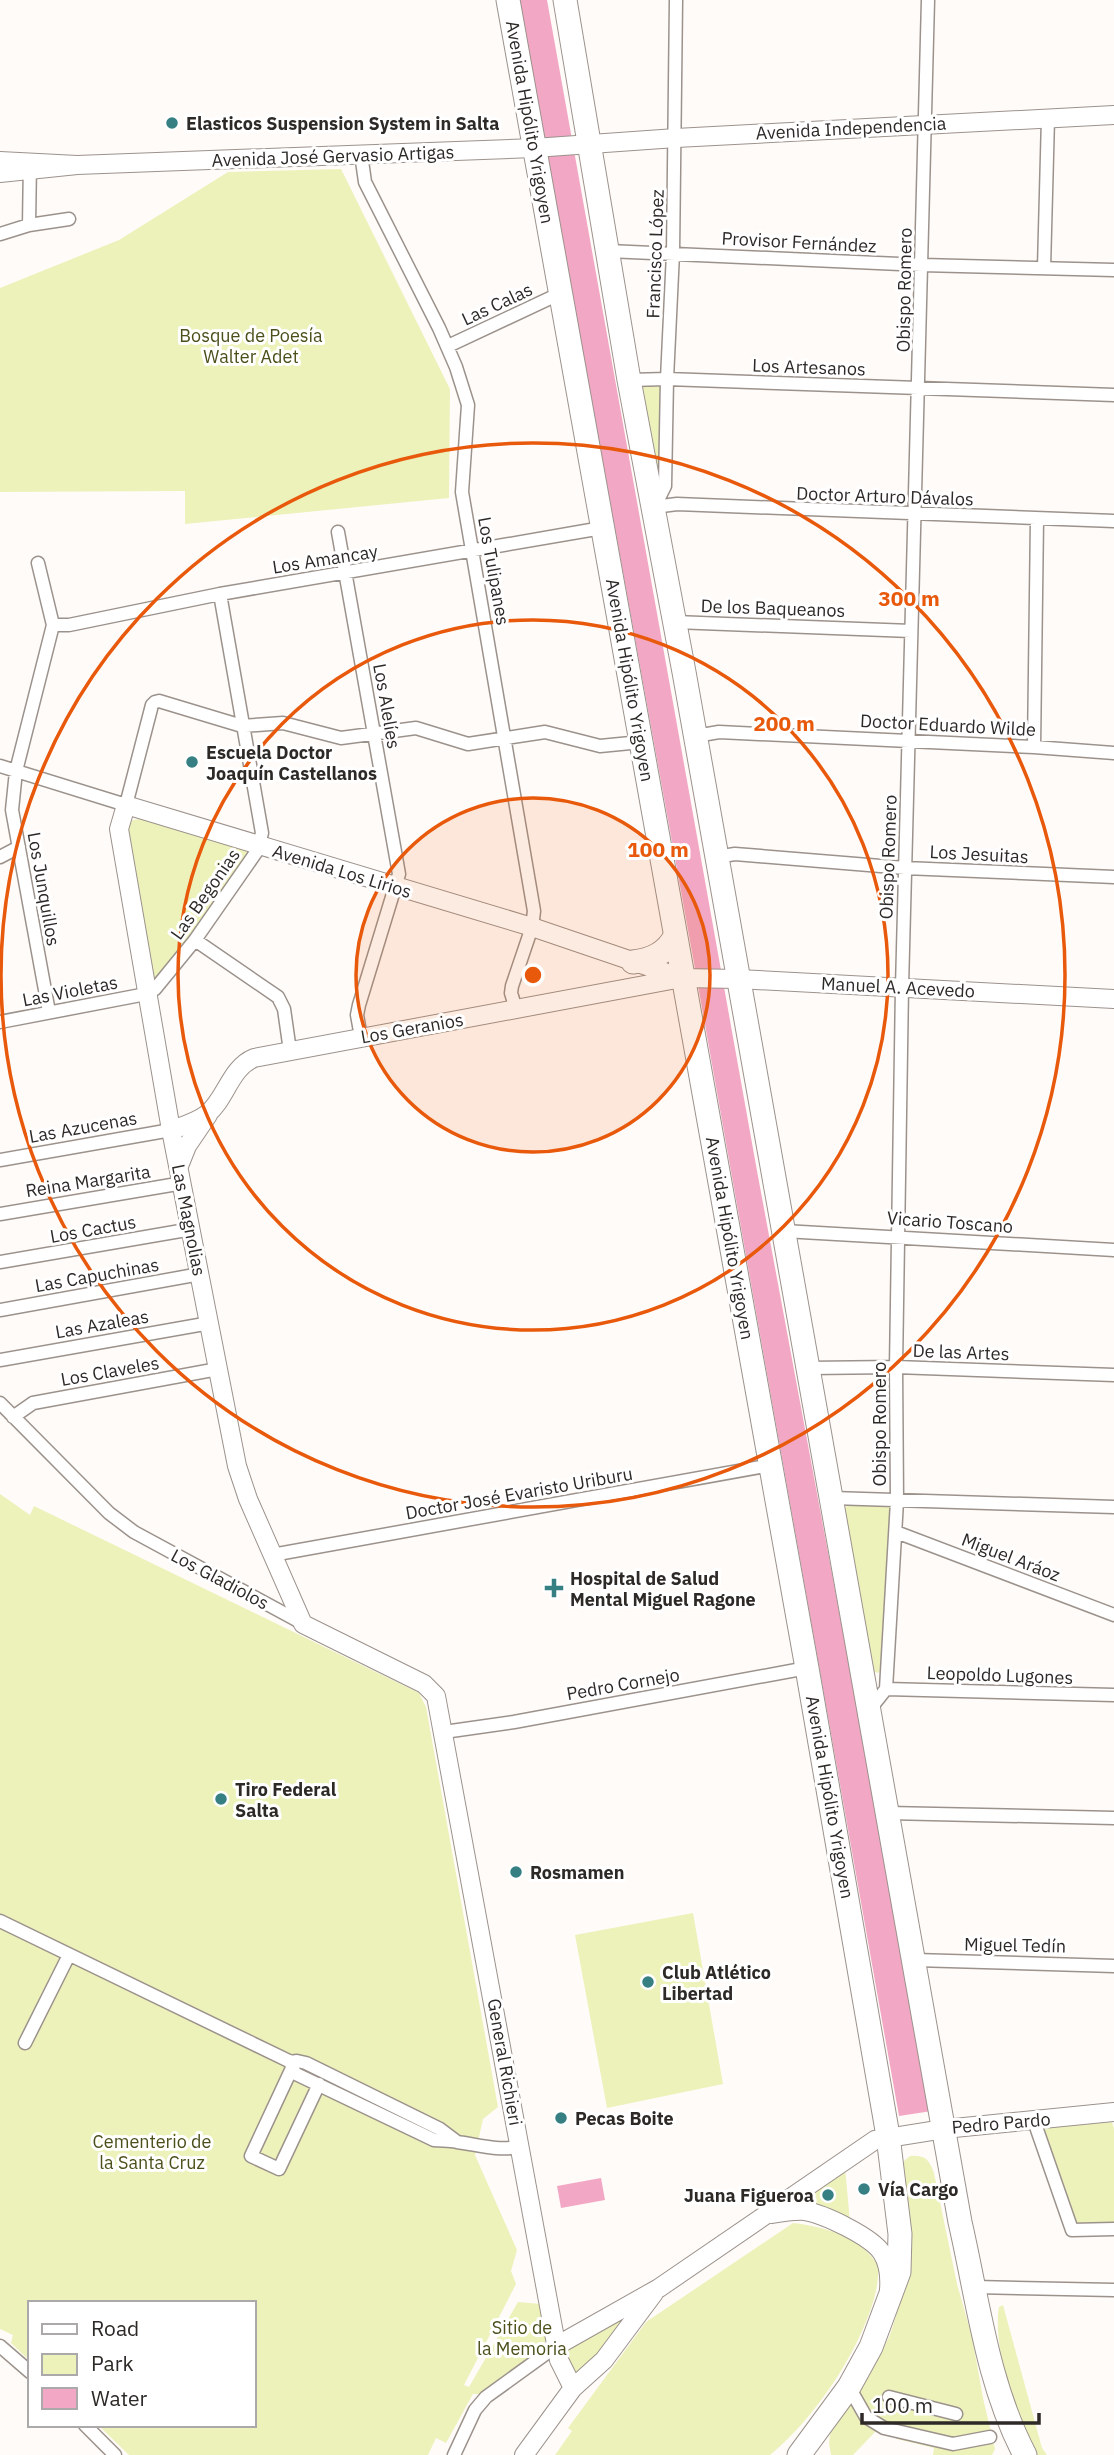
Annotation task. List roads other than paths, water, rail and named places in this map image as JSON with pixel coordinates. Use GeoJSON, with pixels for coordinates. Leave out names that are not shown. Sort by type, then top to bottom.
{"type":"FeatureCollection","features":[{"type":"Feature","properties":{"kind":"highway","name":"Avenida Hipólito Yrigoyen"},"geometry":{"type":"LineString","coordinates":[[508,0],[771,1465],[888,2136],[901,2250],[899,2272],[871,2347],[849,2387],[799,2453]]}},
{"type":"Feature","properties":{"kind":"highway"},"geometry":{"type":"LineString","coordinates":[[565,0],[629,380],[696,736],[944,2129],[989,2360],[1025,2455]]}},
{"type":"Feature","properties":{"kind":"highway"},"geometry":{"type":"LineString","coordinates":[[633,962],[646,960],[663,952],[675,936]]}},
{"type":"Feature","properties":{"kind":"street","name":"Francisco López"},"geometry":{"type":"LineString","coordinates":[[654,507],[665,486],[676,138],[676,0]]}},
{"type":"Feature","properties":{"kind":"street","name":"Obispo Romero"},"geometry":{"type":"LineString","coordinates":[[886,1689],[897,1501],[897,1236],[902,987],[929,0]]}},
{"type":"Feature","properties":{"kind":"street","name":"Avenida Independencia"},"geometry":{"type":"LineString","coordinates":[[588,143],[1114,115]]}},
{"type":"Feature","properties":{"kind":"street"},"geometry":{"type":"LineString","coordinates":[[1044,268],[1048,118]]}},
{"type":"Feature","properties":{"kind":"street","name":"Avenida José Gervasio Artigas"},"geometry":{"type":"LineString","coordinates":[[0,161],[29,166],[77,165],[534,148],[588,143]]}},
{"type":"Feature","properties":{"kind":"street","name":"Los Tulipanes"},"geometry":{"type":"LineString","coordinates":[[361,154],[365,182],[448,346],[469,413],[463,492],[534,911],[532,927],[512,986],[511,993],[516,1009]]}},
{"type":"Feature","properties":{"kind":"street","name":"Avenida José Gervasio Artigas"},"geometry":{"type":"LineString","coordinates":[[0,173],[29,166]]}},
{"type":"Feature","properties":{"kind":"street"},"geometry":{"type":"LineString","coordinates":[[29,166],[29,225]]}},
{"type":"Feature","properties":{"kind":"street"},"geometry":{"type":"LineString","coordinates":[[0,234],[29,225],[69,219]]}},
{"type":"Feature","properties":{"kind":"street","name":"Provisor Fernández"},"geometry":{"type":"LineString","coordinates":[[608,251],[922,265],[1114,270]]}},
{"type":"Feature","properties":{"kind":"street","name":"Las Calas"},"geometry":{"type":"LineString","coordinates":[[448,346],[561,293]]}},
{"type":"Feature","properties":{"kind":"street","name":"Los Artesanos"},"geometry":{"type":"LineString","coordinates":[[629,380],[667,379],[1114,395]]}},
{"type":"Feature","properties":{"kind":"street","name":"Doctor Arturo Dávalos"},"geometry":{"type":"LineString","coordinates":[[654,507],[677,504],[1114,521]]}},
{"type":"Feature","properties":{"kind":"street"},"geometry":{"type":"LineString","coordinates":[[1034,747],[1037,519]]}},
{"type":"Feature","properties":{"kind":"street","name":"Los Amancay"},"geometry":{"type":"LineString","coordinates":[[53,625],[69,625],[220,594],[603,528]]}},
{"type":"Feature","properties":{"kind":"street","name":"Los Alelíes"},"geometry":{"type":"LineString","coordinates":[[338,532],[399,874],[359,1005],[361,1037]]}},
{"type":"Feature","properties":{"kind":"street"},"geometry":{"type":"LineString","coordinates":[[38,563],[53,625]]}},
{"type":"Feature","properties":{"kind":"street","name":"Las Begonias"},"geometry":{"type":"LineString","coordinates":[[146,994],[161,984],[195,940],[260,846],[262,833],[220,594]]}},
{"type":"Feature","properties":{"kind":"street","name":"De los Baqueanos"},"geometry":{"type":"LineString","coordinates":[[675,622],[911,631]]}},
{"type":"Feature","properties":{"kind":"street","name":"Los Junquillos"},"geometry":{"type":"LineString","coordinates":[[49,1012],[12,810],[16,771],[53,625]]}},
{"type":"Feature","properties":{"kind":"street"},"geometry":{"type":"LineString","coordinates":[[126,805],[155,702],[242,726],[283,723],[341,738],[416,728],[468,744],[545,732],[600,746],[641,742]]}},
{"type":"Feature","properties":{"kind":"street","name":"Doctor Eduardo Wilde"},"geometry":{"type":"LineString","coordinates":[[696,736],[719,732],[1034,747],[1114,754]]}},
{"type":"Feature","properties":{"kind":"street","name":"Avenida Los Lirios"},"geometry":{"type":"LineString","coordinates":[[0,766],[532,927],[682,978]]}},
{"type":"Feature","properties":{"kind":"street","name":"Las Magnolias"},"geometry":{"type":"LineString","coordinates":[[126,805],[118,837],[171,1130],[239,1475],[303,1624]]}},
{"type":"Feature","properties":{"kind":"street"},"geometry":{"type":"LineString","coordinates":[[0,857],[19,847]]}},
{"type":"Feature","properties":{"kind":"street","name":"Los Jesuitas"},"geometry":{"type":"LineString","coordinates":[[716,857],[735,855],[905,868],[1114,877]]}},
{"type":"Feature","properties":{"kind":"street"},"geometry":{"type":"LineString","coordinates":[[195,940],[278,997],[283,1003],[290,1051]]}},
{"type":"Feature","properties":{"kind":"street","name":"Manuel A. Acevedo"},"geometry":{"type":"LineString","coordinates":[[682,978],[1114,999]]}},
{"type":"Feature","properties":{"kind":"street","name":"Los Geranios"},"geometry":{"type":"LineString","coordinates":[[171,1130],[209,1113],[246,1062],[361,1037],[682,978]]}},
{"type":"Feature","properties":{"kind":"street","name":"Las Violetas"},"geometry":{"type":"LineString","coordinates":[[0,1022],[146,994]]}},
{"type":"Feature","properties":{"kind":"street"},"geometry":{"type":"LineString","coordinates":[[181,1175],[187,1146],[209,1113]]}},
{"type":"Feature","properties":{"kind":"street","name":"Las Azucenas"},"geometry":{"type":"LineString","coordinates":[[0,1160],[171,1130]]}},
{"type":"Feature","properties":{"kind":"street","name":"Reina Margarita"},"geometry":{"type":"LineString","coordinates":[[0,1214],[181,1175]]}},
{"type":"Feature","properties":{"kind":"street","name":"Los Cactus"},"geometry":{"type":"LineString","coordinates":[[0,1262],[192,1229]]}},
{"type":"Feature","properties":{"kind":"street","name":"Vicario Toscano"},"geometry":{"type":"LineString","coordinates":[[784,1231],[1114,1250]]}},
{"type":"Feature","properties":{"kind":"street","name":"Las Capuchinas"},"geometry":{"type":"LineString","coordinates":[[0,1310],[200,1274]]}},
{"type":"Feature","properties":{"kind":"street","name":"Las Azaleas"},"geometry":{"type":"LineString","coordinates":[[0,1360],[209,1323]]}},
{"type":"Feature","properties":{"kind":"street","name":"De las Artes"},"geometry":{"type":"LineString","coordinates":[[807,1367],[896,1367],[1114,1375]]}},
{"type":"Feature","properties":{"kind":"street","name":"Los Claveles"},"geometry":{"type":"LineString","coordinates":[[13,1417],[33,1403],[218,1369]]}},
{"type":"Feature","properties":{"kind":"street","name":"Los Gladiolos"},"geometry":{"type":"LineString","coordinates":[[0,1403],[109,1513],[134,1531],[303,1624],[431,1689],[439,1707],[444,1732]]}},
{"type":"Feature","properties":{"kind":"street","name":"Doctor José Evaristo Uriburu"},"geometry":{"type":"LineString","coordinates":[[272,1555],[771,1465]]}},
{"type":"Feature","properties":{"kind":"street"},"geometry":{"type":"LineString","coordinates":[[832,1498],[1114,1507]]}},
{"type":"Feature","properties":{"kind":"street","name":"Miguel Aráoz"},"geometry":{"type":"LineString","coordinates":[[895,1532],[1114,1615]]}},
{"type":"Feature","properties":{"kind":"street","name":"Pedro Cornejo"},"geometry":{"type":"LineString","coordinates":[[444,1732],[514,1722],[807,1668]]}},
{"type":"Feature","properties":{"kind":"street"},"geometry":{"type":"LineString","coordinates":[[870,1709],[886,1689]]}},
{"type":"Feature","properties":{"kind":"street","name":"Leopoldo Lugones"},"geometry":{"type":"LineString","coordinates":[[886,1689],[1114,1695]]}},
{"type":"Feature","properties":{"kind":"street","name":"General Richieri"},"geometry":{"type":"LineString","coordinates":[[444,1732],[559,2360],[573,2388]]}},
{"type":"Feature","properties":{"kind":"street"},"geometry":{"type":"LineString","coordinates":[[888,1813],[1114,1818]]}},
{"type":"Feature","properties":{"kind":"street"},"geometry":{"type":"LineString","coordinates":[[0,1921],[292,2065],[296,2074],[434,2140],[456,2141],[482,2148],[519,2147]]}},
{"type":"Feature","properties":{"kind":"street"},"geometry":{"type":"LineString","coordinates":[[25,2043],[69,1955]]}},
{"type":"Feature","properties":{"kind":"street","name":"Miguel Tedín"},"geometry":{"type":"LineString","coordinates":[[915,1960],[1114,1966]]}},
{"type":"Feature","properties":{"kind":"street"},"geometry":{"type":"LineString","coordinates":[[318,2084],[279,2169],[251,2156],[292,2065],[297,2061],[440,2129],[456,2141]]}},
{"type":"Feature","properties":{"kind":"street","name":"Pedro Pardo"},"geometry":{"type":"LineString","coordinates":[[659,2288],[769,2215],[866,2145],[888,2136],[1114,2112]]}},
{"type":"Feature","properties":{"kind":"street"},"geometry":{"type":"LineString","coordinates":[[1034,2120],[1072,2230],[1114,2229]]}},
{"type":"Feature","properties":{"kind":"street"},"geometry":{"type":"LineString","coordinates":[[769,2215],[793,2211],[820,2215],[870,2242],[880,2250],[888,2268],[889,2304]]}},
{"type":"Feature","properties":{"kind":"street"},"geometry":{"type":"LineString","coordinates":[[975,2287],[1114,2290]]}},
{"type":"Feature","properties":{"kind":"street"},"geometry":{"type":"LineString","coordinates":[[454,2455],[475,2410],[486,2397],[558,2345],[659,2288]]}},
{"type":"Feature","properties":{"kind":"street"},"geometry":{"type":"LineString","coordinates":[[524,2455],[573,2388],[604,2360],[659,2288]]}},
{"type":"Feature","properties":{"kind":"street"},"geometry":{"type":"LineString","coordinates":[[0,2346],[28,2370]]}},
{"type":"Feature","properties":{"kind":"street"},"geometry":{"type":"LineString","coordinates":[[849,2387],[866,2417],[884,2428],[953,2444],[990,2437]]}},
{"type":"Feature","properties":{"kind":"street"},"geometry":{"type":"LineString","coordinates":[[889,2397],[956,2414]]}},
{"type":"Feature","properties":{"kind":"street"},"geometry":{"type":"LineString","coordinates":[[87,2427],[116,2455]]}},
{"type":"Feature","properties":{"kind":"water"},"geometry":{"type":"Polygon","coordinates":[[[519,0],[547,0],[757,1171],[932,2111],[899,2116],[519,0]]]}},
{"type":"Feature","properties":{"kind":"water"},"geometry":{"type":"Polygon","coordinates":[[[601,2178],[605,2200],[561,2208],[557,2186],[601,2178]]]}},
{"type":"Feature","properties":{"kind":"place","name":"Elasticos Suspension System in Salta"},"geometry":{"type":"Point","coordinates":[172,123]}},
{"type":"Feature","properties":{"kind":"place","name":"Escuela Doctor Joaquín Castellanos"},"geometry":{"type":"Point","coordinates":[192,762]}},
{"type":"Feature","properties":{"kind":"place","name":"Hospital de Salud Mental Miguel Ragone"},"geometry":{"type":"Point","coordinates":[554,1588]}},
{"type":"Feature","properties":{"kind":"place","name":"Tiro Federal Salta"},"geometry":{"type":"Point","coordinates":[221,1799]}},
{"type":"Feature","properties":{"kind":"place","name":"Rosmamen"},"geometry":{"type":"Point","coordinates":[516,1872]}},
{"type":"Feature","properties":{"kind":"place","name":"Club Atlético Libertad"},"geometry":{"type":"Point","coordinates":[648,1982]}},
{"type":"Feature","properties":{"kind":"place","name":"Pecas Boite"},"geometry":{"type":"Point","coordinates":[561,2118]}},
{"type":"Feature","properties":{"kind":"place","name":"Vía Cargo"},"geometry":{"type":"Point","coordinates":[864,2189]}},
{"type":"Feature","properties":{"kind":"place","name":"Juana Figueroa"},"geometry":{"type":"Point","coordinates":[828,2195]}},
{"type":"Feature","properties":{"kind":"park label","name":"Bosque de Poesía Walter Adet"},"geometry":{"type":"Point","coordinates":[251,345]}},
{"type":"Feature","properties":{"kind":"park label","name":"Cementerio de la Santa Cruz"},"geometry":{"type":"Point","coordinates":[152,2151]}},
{"type":"Feature","properties":{"kind":"park label","name":"Sitio de la Memoria"},"geometry":{"type":"Point","coordinates":[522,2337]}}]}
